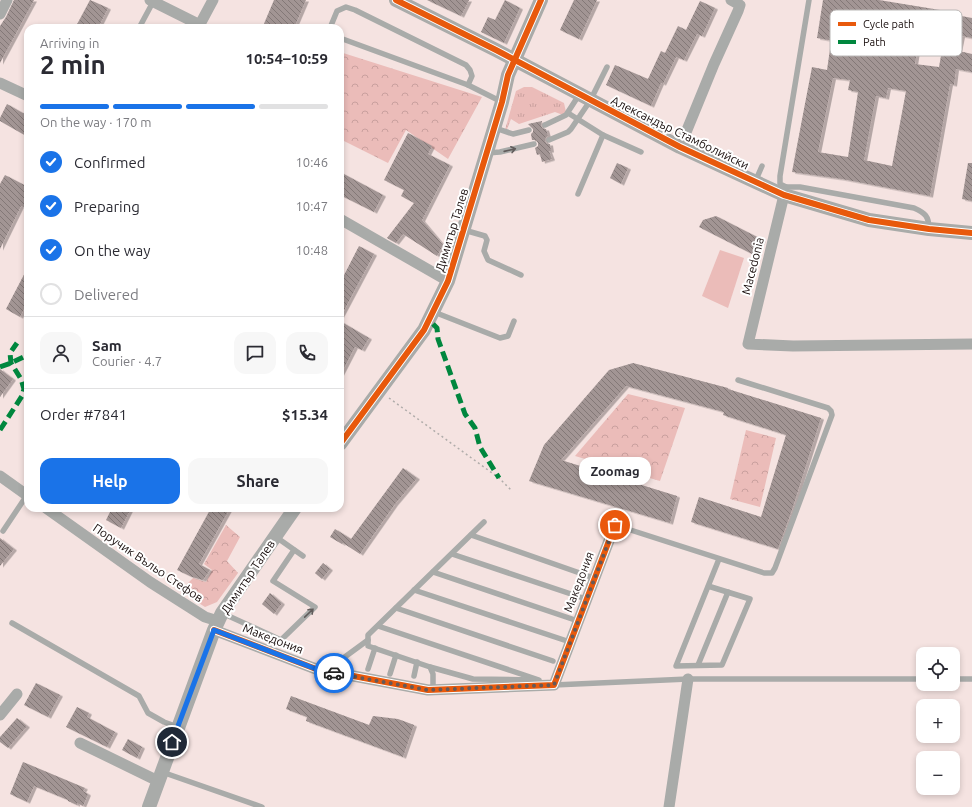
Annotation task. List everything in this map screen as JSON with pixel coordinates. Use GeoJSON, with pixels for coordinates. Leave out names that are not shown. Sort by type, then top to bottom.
{"type":"FeatureCollection","features":[{"type":"Feature","properties":{"kind":"street"},"geometry":{"type":"LineString","coordinates":[[0,14],[7,0]]}},
{"type":"Feature","properties":{"kind":"street"},"geometry":{"type":"LineString","coordinates":[[201,24],[213,0]]}},
{"type":"Feature","properties":{"kind":"street","name":"Александър Стамболийски"},"geometry":{"type":"LineString","coordinates":[[396,0],[680,147],[755,182],[869,220],[929,229],[972,233]]}},
{"type":"Feature","properties":{"kind":"street","name":"Димитър Талев"},"geometry":{"type":"LineString","coordinates":[[344,435],[379,391],[424,330],[434,312],[448,281],[464,230],[502,102],[508,75],[542,0]]}},
{"type":"Feature","properties":{"kind":"street"},"geometry":{"type":"LineString","coordinates":[[151,1],[193,24]]}},
{"type":"Feature","properties":{"kind":"street"},"geometry":{"type":"LineString","coordinates":[[680,147],[738,2]]}},
{"type":"Feature","properties":{"kind":"street"},"geometry":{"type":"LineString","coordinates":[[0,83],[24,94]]}},
{"type":"Feature","properties":{"kind":"street","name":"Macedonia"},"geometry":{"type":"LineString","coordinates":[[785,191],[748,344],[793,346],[972,344]]}},
{"type":"Feature","properties":{"kind":"street","name":"Димитър Талев"},"geometry":{"type":"LineString","coordinates":[[344,221],[448,281]]}},
{"type":"Feature","properties":{"kind":"street"},"geometry":{"type":"LineString","coordinates":[[0,476],[24,492]]}},
{"type":"Feature","properties":{"kind":"street","name":"Поручик Въльо Стефов"},"geometry":{"type":"LineString","coordinates":[[52,512],[150,582],[205,617],[218,621]]}},
{"type":"Feature","properties":{"kind":"street","name":"Димитър Талев"},"geometry":{"type":"LineString","coordinates":[[149,807],[218,621],[292,512]]}},
{"type":"Feature","properties":{"kind":"street","name":"Македония"},"geometry":{"type":"LineString","coordinates":[[218,621],[316,669],[428,690],[554,685],[615,525]]}},
{"type":"Feature","properties":{"kind":"street"},"geometry":{"type":"LineString","coordinates":[[669,807],[688,679]]}},
{"type":"Feature","properties":{"kind":"street"},"geometry":{"type":"LineString","coordinates":[[0,715],[17,694]]}},
{"type":"Feature","properties":{"kind":"street"},"geometry":{"type":"LineString","coordinates":[[80,743],[160,777]]}},
{"type":"Feature","properties":{"kind":"lane"},"geometry":{"type":"LineString","coordinates":[[809,0],[780,176],[780,184],[785,191],[800,187],[914,208],[925,213],[929,220],[929,229]]}},
{"type":"Feature","properties":{"kind":"lane"},"geometry":{"type":"LineString","coordinates":[[141,24],[151,1]]}},
{"type":"Feature","properties":{"kind":"lane"},"geometry":{"type":"LineString","coordinates":[[332,24],[337,11],[346,7],[356,10],[466,65],[472,76],[468,85]]}},
{"type":"Feature","properties":{"kind":"lane"},"geometry":{"type":"LineString","coordinates":[[344,39],[468,85],[502,102]]}},
{"type":"Feature","properties":{"kind":"lane"},"geometry":{"type":"LineString","coordinates":[[545,125],[568,113],[585,98],[607,67]]}},
{"type":"Feature","properties":{"kind":"lane"},"geometry":{"type":"LineString","coordinates":[[549,140],[568,132],[577,120],[585,98]]}},
{"type":"Feature","properties":{"kind":"lane"},"geometry":{"type":"LineString","coordinates":[[568,113],[603,135],[641,152]]}},
{"type":"Feature","properties":{"kind":"lane"},"geometry":{"type":"LineString","coordinates":[[494,128],[513,134],[529,130]]}},
{"type":"Feature","properties":{"kind":"lane"},"geometry":{"type":"LineString","coordinates":[[578,194],[603,135]]}},
{"type":"Feature","properties":{"kind":"lane"},"geometry":{"type":"LineString","coordinates":[[486,153],[500,152],[534,144]]}},
{"type":"Feature","properties":{"kind":"lane"},"geometry":{"type":"LineString","coordinates":[[755,182],[762,166]]}},
{"type":"Feature","properties":{"kind":"lane"},"geometry":{"type":"LineString","coordinates":[[464,230],[485,236],[487,240],[484,251],[488,260],[521,275]]}},
{"type":"Feature","properties":{"kind":"lane"},"geometry":{"type":"LineString","coordinates":[[434,312],[500,338],[508,336],[514,321]]}},
{"type":"Feature","properties":{"kind":"lane","name":"Македония"},"geometry":{"type":"LineString","coordinates":[[615,525],[764,573],[772,573],[832,415],[828,408],[738,380]]}},
{"type":"Feature","properties":{"kind":"lane"},"geometry":{"type":"LineString","coordinates":[[3,531],[24,501]]}},
{"type":"Feature","properties":{"kind":"lane"},"geometry":{"type":"LineString","coordinates":[[378,626],[539,680],[473,679],[368,646],[368,635],[484,522]]}},
{"type":"Feature","properties":{"kind":"lane"},"geometry":{"type":"LineString","coordinates":[[471,535],[594,578]]}},
{"type":"Feature","properties":{"kind":"lane"},"geometry":{"type":"LineString","coordinates":[[275,537],[303,556]]}},
{"type":"Feature","properties":{"kind":"lane"},"geometry":{"type":"LineString","coordinates":[[218,621],[281,640],[315,607],[273,581],[294,550]]}},
{"type":"Feature","properties":{"kind":"lane"},"geometry":{"type":"LineString","coordinates":[[452,554],[586,599]]}},
{"type":"Feature","properties":{"kind":"lane"},"geometry":{"type":"LineString","coordinates":[[708,586],[750,600],[722,665],[676,666],[708,586],[719,559]]}},
{"type":"Feature","properties":{"kind":"lane"},"geometry":{"type":"LineString","coordinates":[[433,572],[578,621]]}},
{"type":"Feature","properties":{"kind":"lane"},"geometry":{"type":"LineString","coordinates":[[414,590],[570,642]]}},
{"type":"Feature","properties":{"kind":"lane"},"geometry":{"type":"LineString","coordinates":[[698,665],[728,592]]}},
{"type":"Feature","properties":{"kind":"lane"},"geometry":{"type":"LineString","coordinates":[[396,608],[553,661]]}},
{"type":"Feature","properties":{"kind":"lane"},"geometry":{"type":"LineString","coordinates":[[12,623],[139,696],[148,713],[178,728]]}},
{"type":"Feature","properties":{"kind":"lane"},"geometry":{"type":"LineString","coordinates":[[342,659],[368,640]]}},
{"type":"Feature","properties":{"kind":"lane"},"geometry":{"type":"LineString","coordinates":[[368,669],[375,648]]}},
{"type":"Feature","properties":{"kind":"lane"},"geometry":{"type":"LineString","coordinates":[[390,674],[396,655]]}},
{"type":"Feature","properties":{"kind":"lane"},"geometry":{"type":"LineString","coordinates":[[414,676],[417,662]]}},
{"type":"Feature","properties":{"kind":"lane"},"geometry":{"type":"LineString","coordinates":[[430,666],[433,690]]}},
{"type":"Feature","properties":{"kind":"lane"},"geometry":{"type":"LineString","coordinates":[[554,685],[688,679],[916,679]]}},
{"type":"Feature","properties":{"kind":"lane"},"geometry":{"type":"LineString","coordinates":[[960,679],[972,680]]}},
{"type":"Feature","properties":{"kind":"lane"},"geometry":{"type":"LineString","coordinates":[[160,777],[262,807]]}},
{"type":"Feature","properties":{"kind":"path"},"geometry":{"type":"LineString","coordinates":[[379,391],[499,478],[511,490]]}},
{"type":"Feature","properties":{"kind":"green space"},"geometry":{"type":"Polygon","coordinates":[[[344,53],[482,97],[448,159],[406,130],[388,163],[344,141],[344,53]]]}},
{"type":"Feature","properties":{"kind":"green space"},"geometry":{"type":"Polygon","coordinates":[[[524,87],[532,87],[564,103],[566,112],[563,115],[555,112],[519,124],[511,119],[506,132],[505,130],[516,91],[524,87]]]}},
{"type":"Feature","properties":{"kind":"green space"},"geometry":{"type":"Polygon","coordinates":[[[720,250],[744,258],[728,308],[702,296],[720,250]]]}},
{"type":"Feature","properties":{"kind":"green space"},"geometry":{"type":"Polygon","coordinates":[[[628,394],[685,408],[660,481],[575,456],[628,394]]]}},
{"type":"Feature","properties":{"kind":"green space"},"geometry":{"type":"Polygon","coordinates":[[[746,430],[776,438],[760,507],[730,499],[746,430]]]}},
{"type":"Feature","properties":{"kind":"green space"},"geometry":{"type":"Polygon","coordinates":[[[226,525],[240,537],[227,561],[238,573],[217,602],[205,607],[180,591],[193,578],[206,582],[212,570],[204,564],[226,525]]]}},
{"type":"Feature","properties":{"kind":"building"},"geometry":{"type":"Polygon","coordinates":[[[14,0],[34,0],[0,63],[0,26],[14,0]]]}},
{"type":"Feature","properties":{"kind":"building"},"geometry":{"type":"Polygon","coordinates":[[[90,0],[108,8],[100,24],[77,24],[90,0]]]}},
{"type":"Feature","properties":{"kind":"building"},"geometry":{"type":"Polygon","coordinates":[[[274,0],[306,0],[296,24],[264,24],[274,0]]]}},
{"type":"Feature","properties":{"kind":"building"},"geometry":{"type":"Polygon","coordinates":[[[427,0],[469,0],[461,16],[427,0]]]}},
{"type":"Feature","properties":{"kind":"building"},"geometry":{"type":"Polygon","coordinates":[[[505,0],[520,8],[504,43],[481,32],[488,17],[495,20],[505,0]]]}},
{"type":"Feature","properties":{"kind":"building"},"geometry":{"type":"Polygon","coordinates":[[[574,0],[597,0],[579,39],[560,30],[574,0]]]}},
{"type":"Feature","properties":{"kind":"building"},"geometry":{"type":"Polygon","coordinates":[[[823,0],[879,0],[940,10],[830,10],[830,40],[817,38],[823,0]]]}},
{"type":"Feature","properties":{"kind":"building"},"geometry":{"type":"Polygon","coordinates":[[[700,1],[715,8],[702,36],[697,34],[684,60],[676,57],[663,84],[661,83],[651,106],[606,85],[615,65],[648,79],[661,51],[665,53],[678,26],[686,30],[700,1]]]}},
{"type":"Feature","properties":{"kind":"building"},"geometry":{"type":"Polygon","coordinates":[[[962,16],[972,18],[972,38],[962,36],[962,16]]]}},
{"type":"Feature","properties":{"kind":"building"},"geometry":{"type":"Polygon","coordinates":[[[830,49],[830,56],[916,56],[915,64],[939,67],[941,56],[962,56],[962,52],[972,54],[972,72],[956,69],[954,85],[950,84],[930,196],[842,179],[792,172],[812,67],[827,70],[830,49]],[[833,78],[818,152],[848,157],[858,92],[848,90],[850,80],[833,78]],[[888,88],[886,98],[876,96],[864,160],[892,166],[906,91],[888,88]]]}},
{"type":"Feature","properties":{"kind":"building"},"geometry":{"type":"Polygon","coordinates":[[[7,104],[24,114],[24,135],[0,121],[7,104]]]}},
{"type":"Feature","properties":{"kind":"building"},"geometry":{"type":"Polygon","coordinates":[[[542,121],[541,126],[543,129],[546,129],[548,136],[545,138],[545,141],[547,144],[550,144],[551,151],[549,151],[552,159],[542,162],[540,154],[537,155],[535,148],[538,146],[538,143],[536,140],[532,140],[531,134],[533,129],[528,124],[542,121]]]}},
{"type":"Feature","properties":{"kind":"building"},"geometry":{"type":"Polygon","coordinates":[[[408,133],[432,146],[428,154],[450,165],[422,220],[443,245],[437,256],[403,234],[396,243],[387,238],[414,203],[401,196],[404,190],[384,180],[408,133]]]}},
{"type":"Feature","properties":{"kind":"building"},"geometry":{"type":"Polygon","coordinates":[[[617,163],[628,168],[621,184],[610,178],[617,163]]]}},
{"type":"Feature","properties":{"kind":"building"},"geometry":{"type":"Polygon","coordinates":[[[968,163],[972,163],[972,201],[962,199],[968,163]]]}},
{"type":"Feature","properties":{"kind":"building"},"geometry":{"type":"Polygon","coordinates":[[[344,174],[383,195],[374,212],[344,197],[344,174]]]}},
{"type":"Feature","properties":{"kind":"building"},"geometry":{"type":"Polygon","coordinates":[[[5,175],[24,185],[24,207],[21,206],[0,249],[0,184],[5,175]]]}},
{"type":"Feature","properties":{"kind":"building"},"geometry":{"type":"Polygon","coordinates":[[[716,216],[763,240],[754,255],[699,227],[703,220],[716,216]]]}},
{"type":"Feature","properties":{"kind":"building"},"geometry":{"type":"Polygon","coordinates":[[[359,246],[374,254],[344,310],[344,275],[359,246]]]}},
{"type":"Feature","properties":{"kind":"building"},"geometry":{"type":"Polygon","coordinates":[[[24,275],[24,309],[20,317],[6,309],[24,275]]]}},
{"type":"Feature","properties":{"kind":"building"},"geometry":{"type":"Polygon","coordinates":[[[344,323],[369,338],[362,350],[355,347],[344,368],[344,323]]]}},
{"type":"Feature","properties":{"kind":"building"},"geometry":{"type":"Polygon","coordinates":[[[633,363],[728,388],[821,418],[778,549],[691,522],[699,497],[761,517],[786,435],[723,415],[724,412],[626,386],[561,460],[677,496],[670,523],[529,481],[544,445],[609,370],[633,363]]]}},
{"type":"Feature","properties":{"kind":"building"},"geometry":{"type":"Polygon","coordinates":[[[0,369],[13,379],[0,397],[0,369]]]}},
{"type":"Feature","properties":{"kind":"building"},"geometry":{"type":"Polygon","coordinates":[[[403,468],[417,478],[395,504],[360,554],[330,537],[335,529],[351,539],[403,468]]]}},
{"type":"Feature","properties":{"kind":"building"},"geometry":{"type":"Polygon","coordinates":[[[110,512],[129,512],[121,528],[106,520],[110,512]]]}},
{"type":"Feature","properties":{"kind":"building"},"geometry":{"type":"Polygon","coordinates":[[[209,512],[228,512],[199,564],[210,570],[203,580],[177,570],[209,512]]]}},
{"type":"Feature","properties":{"kind":"building"},"geometry":{"type":"Polygon","coordinates":[[[0,538],[14,549],[0,566],[0,538]]]}},
{"type":"Feature","properties":{"kind":"building"},"geometry":{"type":"Polygon","coordinates":[[[323,563],[330,569],[322,579],[315,573],[323,563]]]}},
{"type":"Feature","properties":{"kind":"building"},"geometry":{"type":"Polygon","coordinates":[[[270,593],[282,603],[274,614],[262,604],[270,593]]]}},
{"type":"Feature","properties":{"kind":"building"},"geometry":{"type":"Polygon","coordinates":[[[36,683],[60,695],[48,717],[24,705],[36,683]]]}},
{"type":"Feature","properties":{"kind":"building"},"geometry":{"type":"Polygon","coordinates":[[[291,696],[369,725],[373,716],[398,719],[414,725],[403,757],[306,721],[307,717],[286,709],[291,696]]]}},
{"type":"Feature","properties":{"kind":"building"},"geometry":{"type":"Polygon","coordinates":[[[77,707],[89,713],[87,717],[115,732],[107,747],[66,727],[77,707]]]}},
{"type":"Feature","properties":{"kind":"building"},"geometry":{"type":"Polygon","coordinates":[[[17,718],[27,726],[8,748],[0,742],[0,737],[17,718]]]}},
{"type":"Feature","properties":{"kind":"building"},"geometry":{"type":"Polygon","coordinates":[[[128,739],[142,747],[137,758],[122,750],[128,739]]]}},
{"type":"Feature","properties":{"kind":"building"},"geometry":{"type":"Polygon","coordinates":[[[23,762],[85,788],[83,791],[88,794],[83,806],[77,803],[77,805],[34,786],[27,802],[10,794],[23,762]]]}},
{"type":"Feature","properties":{"kind":"marked path"},"geometry":{"type":"LineString","coordinates":[[433,324],[437,328],[438,339],[465,414],[475,428],[480,447],[499,478]]}},
{"type":"Feature","properties":{"kind":"marked path"},"geometry":{"type":"LineString","coordinates":[[0,430],[22,396],[24,389],[21,379],[11,363],[10,353],[17,343]]}},
{"type":"Feature","properties":{"kind":"marked path"},"geometry":{"type":"LineString","coordinates":[[0,367],[24,357]]}},
{"type":"Feature","properties":{"kind":"cycle path"},"geometry":{"type":"LineString","coordinates":[[396,0],[496,50],[680,147],[784,195],[869,220],[929,229],[972,233]]}},
{"type":"Feature","properties":{"kind":"cycle path"},"geometry":{"type":"LineString","coordinates":[[344,439],[424,330],[448,281],[502,102],[508,75],[541,0]]}},
{"type":"Feature","properties":{"kind":"cycle path"},"geometry":{"type":"LineString","coordinates":[[214,630],[316,669],[428,690],[554,685],[615,525]]}},
{"type":"Feature","properties":{"kind":"way so far"},"geometry":{"type":"LineString","coordinates":[[334,673],[428,690],[554,685],[615,525]]}},
{"type":"Feature","properties":{"kind":"place","name":"Zoomag"},"geometry":{"type":"Point","coordinates":[615,525]}},
{"type":"Feature","properties":{"kind":"route"},"geometry":{"type":"LineString","coordinates":[[172,742],[214,630],[316,669],[334,673]]}}]}
